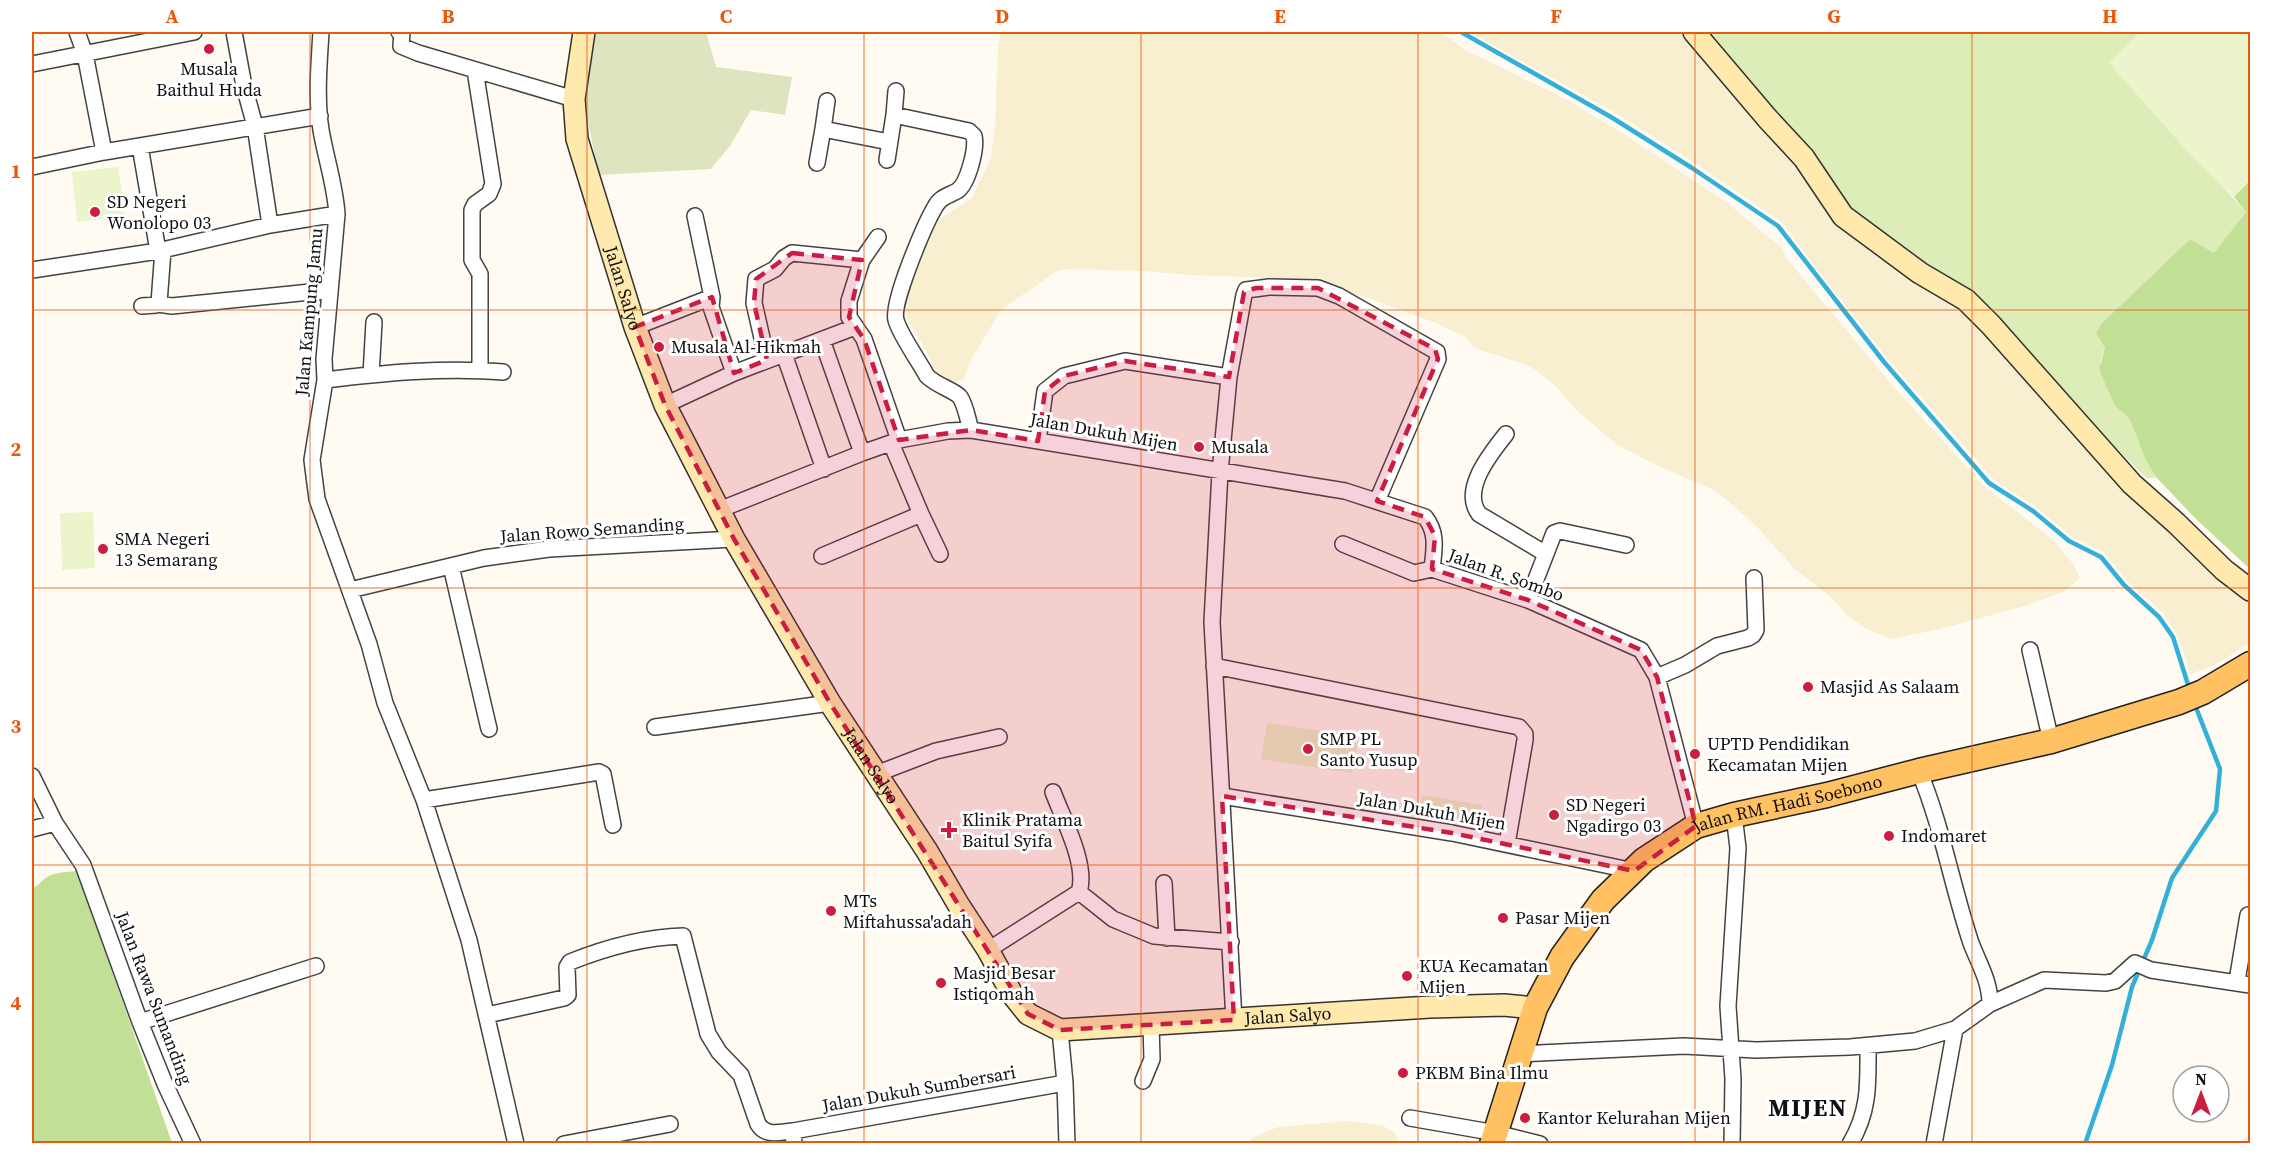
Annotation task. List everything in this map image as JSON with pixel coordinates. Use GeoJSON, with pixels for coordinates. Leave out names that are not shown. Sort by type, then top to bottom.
{"type":"FeatureCollection","features":[{"type":"Feature","properties":{"kind":"main road","name":"Jalan RM. Hadi Soebono"},"geometry":{"type":"LineString","coordinates":[[1494,1138],[1535,1008],[1562,957],[1584,923],[1603,900],[1644,860],[1696,826],[1734,815],[2051,741],[2179,702],[2249,670]]}},
{"type":"Feature","properties":{"kind":"street"},"geometry":{"type":"LineString","coordinates":[[77,32],[86,54],[104,152]]}},
{"type":"Feature","properties":{"kind":"street"},"geometry":{"type":"LineString","coordinates":[[32,64],[194,32]]}},
{"type":"Feature","properties":{"kind":"street"},"geometry":{"type":"LineString","coordinates":[[234,32],[244,86],[255,126],[270,225]]}},
{"type":"Feature","properties":{"kind":"street","name":"Jalan Kampung Jamu"},"geometry":{"type":"LineString","coordinates":[[321,32],[319,65],[321,130],[335,192],[337,214],[324,359],[325,380],[312,460],[317,499],[369,644],[385,703],[424,800],[469,940],[516,1143]]}},
{"type":"Feature","properties":{"kind":"street"},"geometry":{"type":"LineString","coordinates":[[401,32],[402,46],[418,53],[574,99]]}},
{"type":"Feature","properties":{"kind":"street","name":"Jalan Salyo"},"geometry":{"type":"LineString","coordinates":[[584,32],[574,99],[578,139],[635,327],[665,405],[734,539],[830,703],[988,950],[1012,994],[1028,1014],[1060,1030],[1465,1005],[1535,1008]]}},
{"type":"Feature","properties":{"kind":"street"},"geometry":{"type":"LineString","coordinates":[[1694,32],[1804,158],[1843,216],[1920,273],[1966,300],[1999,333],[2132,484],[2224,570],[2250,590]]}},
{"type":"Feature","properties":{"kind":"street"},"geometry":{"type":"LineString","coordinates":[[475,70],[493,183],[489,194],[475,204],[471,219],[472,260],[480,274],[480,370]]}},
{"type":"Feature","properties":{"kind":"street"},"geometry":{"type":"LineString","coordinates":[[887,160],[896,91]]}},
{"type":"Feature","properties":{"kind":"street"},"geometry":{"type":"LineString","coordinates":[[817,163],[827,100]]}},
{"type":"Feature","properties":{"kind":"street"},"geometry":{"type":"LineString","coordinates":[[894,115],[969,131],[974,135],[976,145],[964,184],[941,199],[935,206],[915,252],[895,312],[897,323],[927,376],[934,383],[960,398],[971,430]]}},
{"type":"Feature","properties":{"kind":"street"},"geometry":{"type":"LineString","coordinates":[[32,167],[104,152],[320,116]]}},
{"type":"Feature","properties":{"kind":"street"},"geometry":{"type":"LineString","coordinates":[[823,129],[889,142]]}},
{"type":"Feature","properties":{"kind":"street"},"geometry":{"type":"LineString","coordinates":[[140,146],[160,251],[165,305]]}},
{"type":"Feature","properties":{"kind":"street"},"geometry":{"type":"LineString","coordinates":[[32,270],[160,251],[270,225],[337,214]]}},
{"type":"Feature","properties":{"kind":"street"},"geometry":{"type":"LineString","coordinates":[[695,216],[712,297],[711,307],[734,374]]}},
{"type":"Feature","properties":{"kind":"street"},"geometry":{"type":"LineString","coordinates":[[878,237],[862,260],[849,301],[849,317],[864,339],[895,442],[921,514],[940,554]]}},
{"type":"Feature","properties":{"kind":"street"},"geometry":{"type":"LineString","coordinates":[[767,360],[754,303],[756,279],[775,269],[784,258],[792,253],[862,260]]}},
{"type":"Feature","properties":{"kind":"street"},"geometry":{"type":"LineString","coordinates":[[1234,1020],[1212,622],[1220,472],[1229,377],[1246,290],[1318,288],[1339,296],[1437,352],[1437,359],[1377,501]]}},
{"type":"Feature","properties":{"kind":"street"},"geometry":{"type":"LineString","coordinates":[[142,306],[330,290]]}},
{"type":"Feature","properties":{"kind":"street"},"geometry":{"type":"LineString","coordinates":[[635,327],[712,297]]}},
{"type":"Feature","properties":{"kind":"street"},"geometry":{"type":"LineString","coordinates":[[371,375],[374,322]]}},
{"type":"Feature","properties":{"kind":"street"},"geometry":{"type":"LineString","coordinates":[[665,405],[767,360],[855,327]]}},
{"type":"Feature","properties":{"kind":"street"},"geometry":{"type":"LineString","coordinates":[[822,340],[862,453]]}},
{"type":"Feature","properties":{"kind":"street"},"geometry":{"type":"LineString","coordinates":[[784,354],[824,470]]}},
{"type":"Feature","properties":{"kind":"street"},"geometry":{"type":"LineString","coordinates":[[1038,441],[1046,391],[1064,376],[1125,362],[1229,377]]}},
{"type":"Feature","properties":{"kind":"street"},"geometry":{"type":"LineString","coordinates":[[325,380],[371,375],[480,370],[503,372]]}},
{"type":"Feature","properties":{"kind":"street","name":"Jalan Dukuh Mijen"},"geometry":{"type":"LineString","coordinates":[[718,510],[824,470],[862,453],[895,442],[948,431],[971,430],[1220,472]]}},
{"type":"Feature","properties":{"kind":"street"},"geometry":{"type":"LineString","coordinates":[[1506,434],[1484,463],[1472,499],[1474,507],[1479,514],[1546,554]]}},
{"type":"Feature","properties":{"kind":"street","name":"Jalan R. Sombo"},"geometry":{"type":"LineString","coordinates":[[1220,472],[1345,491],[1425,517],[1432,525],[1435,536],[1432,569],[1528,600],[1641,650],[1657,677],[1696,826]]}},
{"type":"Feature","properties":{"kind":"street"},"geometry":{"type":"LineString","coordinates":[[822,556],[921,514]]}},
{"type":"Feature","properties":{"kind":"street"},"geometry":{"type":"LineString","coordinates":[[1528,600],[1554,533],[1560,531],[1626,545]]}},
{"type":"Feature","properties":{"kind":"street","name":"Jalan Rowo Semanding"},"geometry":{"type":"LineString","coordinates":[[350,590],[484,558],[549,549],[734,539]]}},
{"type":"Feature","properties":{"kind":"street"},"geometry":{"type":"LineString","coordinates":[[1343,544],[1414,573],[1432,569]]}},
{"type":"Feature","properties":{"kind":"street"},"geometry":{"type":"LineString","coordinates":[[451,566],[489,729]]}},
{"type":"Feature","properties":{"kind":"street"},"geometry":{"type":"LineString","coordinates":[[1657,677],[1685,665],[1717,646],[1753,635],[1756,630],[1754,578]]}},
{"type":"Feature","properties":{"kind":"street"},"geometry":{"type":"LineString","coordinates":[[2030,650],[2051,741]]}},
{"type":"Feature","properties":{"kind":"street"},"geometry":{"type":"LineString","coordinates":[[1214,666],[1519,727],[1525,734],[1525,740],[1507,844]]}},
{"type":"Feature","properties":{"kind":"street"},"geometry":{"type":"LineString","coordinates":[[655,727],[830,703]]}},
{"type":"Feature","properties":{"kind":"street"},"geometry":{"type":"LineString","coordinates":[[876,774],[936,751],[999,737]]}},
{"type":"Feature","properties":{"kind":"street"},"geometry":{"type":"LineString","coordinates":[[1919,771],[1931,799],[1972,944],[1990,990],[1990,1004]]}},
{"type":"Feature","properties":{"kind":"street"},"geometry":{"type":"LineString","coordinates":[[424,800],[599,772],[603,774],[606,783],[613,825]]}},
{"type":"Feature","properties":{"kind":"street"},"geometry":{"type":"LineString","coordinates":[[32,776],[55,823],[32,829]]}},
{"type":"Feature","properties":{"kind":"street"},"geometry":{"type":"LineString","coordinates":[[988,950],[1079,892],[1082,883],[1081,867],[1053,792]]}},
{"type":"Feature","properties":{"kind":"street","name":"Jalan Dukuh Mijen"},"geometry":{"type":"LineString","coordinates":[[1222,796],[1452,833],[1634,871]]}},
{"type":"Feature","properties":{"kind":"street"},"geometry":{"type":"LineString","coordinates":[[1732,1143],[1733,1079],[1728,1006],[1738,848],[1734,815]]}},
{"type":"Feature","properties":{"kind":"street","name":"Jalan Rawa Sumanding"},"geometry":{"type":"LineString","coordinates":[[55,823],[83,865],[140,1022],[165,1084],[193,1143]]}},
{"type":"Feature","properties":{"kind":"street"},"geometry":{"type":"LineString","coordinates":[[1164,883],[1167,938]]}},
{"type":"Feature","properties":{"kind":"street"},"geometry":{"type":"LineString","coordinates":[[1079,892],[1113,919],[1154,936],[1231,942]]}},
{"type":"Feature","properties":{"kind":"street"},"geometry":{"type":"LineString","coordinates":[[1521,1054],[1684,1046],[1756,1050],[1868,1046],[1915,1041],[1955,1029],[1990,1004],[2044,980],[2100,984],[2115,981],[2135,963],[2151,970],[2244,983],[2248,915]]}},
{"type":"Feature","properties":{"kind":"street","name":"Jalan Dukuh Sumbersari"},"geometry":{"type":"LineString","coordinates":[[487,1015],[564,998],[568,995],[567,967],[570,962],[635,942],[662,936],[683,936],[708,1034],[719,1052],[741,1075],[758,1124],[768,1133],[794,1137],[1065,1083]]}},
{"type":"Feature","properties":{"kind":"street"},"geometry":{"type":"LineString","coordinates":[[140,1022],[316,966]]}},
{"type":"Feature","properties":{"kind":"street"},"geometry":{"type":"LineString","coordinates":[[1143,1081],[1152,1059],[1151,1025]]}},
{"type":"Feature","properties":{"kind":"street"},"geometry":{"type":"LineString","coordinates":[[1934,1143],[1955,1029]]}},
{"type":"Feature","properties":{"kind":"street"},"geometry":{"type":"LineString","coordinates":[[1060,1030],[1067,1143]]}},
{"type":"Feature","properties":{"kind":"street"},"geometry":{"type":"LineString","coordinates":[[1850,1143],[1861,1120],[1867,1099],[1868,1046]]}},
{"type":"Feature","properties":{"kind":"street"},"geometry":{"type":"LineString","coordinates":[[1410,1118],[1494,1138],[1540,1143]]}},
{"type":"Feature","properties":{"kind":"street"},"geometry":{"type":"LineString","coordinates":[[564,1143],[670,1124]]}},
{"type":"Feature","properties":{"kind":"highlighted area"},"geometry":{"type":"Polygon","coordinates":[[[792,253],[862,260],[849,317],[864,339],[899,440],[971,430],[1038,441],[1045,391],[1064,376],[1125,361],[1229,377],[1244,292],[1256,288],[1318,288],[1435,349],[1438,359],[1377,501],[1425,517],[1435,536],[1432,569],[1528,600],[1641,650],[1657,677],[1696,826],[1634,871],[1452,833],[1222,796],[1234,1020],[1060,1030],[1028,1014],[830,703],[734,539],[665,405],[635,327],[712,297],[734,373],[767,360],[754,303],[756,279],[792,253]]]}},
{"type":"Feature","properties":{"kind":"shaded area"},"geometry":{"type":"Polygon","coordinates":[[[1001,32],[1441,32],[1465,50],[1558,95],[1619,131],[1726,202],[1781,247],[1788,260],[1892,385],[1984,486],[2052,539],[2074,565],[2080,578],[2063,592],[2024,606],[1940,629],[1891,639],[1866,629],[1848,616],[1833,599],[1794,568],[1755,525],[1714,490],[1656,465],[1616,444],[1577,411],[1555,385],[1530,366],[1474,348],[1467,338],[1436,323],[1368,298],[1298,279],[1064,269],[1057,271],[1001,310],[971,360],[963,380],[950,382],[938,376],[926,350],[906,318],[910,285],[937,221],[972,198],[991,158],[1001,32]]]}},
{"type":"Feature","properties":{"kind":"shaded area"},"geometry":{"type":"Polygon","coordinates":[[[1469,32],[1681,32],[1783,149],[1822,202],[1960,304],[2125,491],[2170,529],[2218,577],[2250,602],[2250,643],[2216,664],[2191,674],[2177,635],[2163,613],[2128,582],[2104,552],[2072,537],[2036,507],[1993,479],[1888,359],[1782,222],[1614,112],[1469,32]]]}},
{"type":"Feature","properties":{"kind":"shaded area"},"geometry":{"type":"Polygon","coordinates":[[[1347,1121],[1382,1125],[1395,1133],[1399,1143],[1246,1143],[1278,1127],[1347,1121]]]}},
{"type":"Feature","properties":{"kind":"green space"},"geometry":{"type":"Polygon","coordinates":[[[591,32],[706,32],[716,67],[792,77],[785,115],[751,110],[730,146],[711,169],[599,175],[582,93],[591,32]]]}},
{"type":"Feature","properties":{"kind":"green space"},"geometry":{"type":"Polygon","coordinates":[[[1705,32],[2141,32],[2110,63],[2246,212],[2214,254],[2190,239],[2101,324],[2096,333],[2105,348],[2100,362],[2115,406],[2131,422],[2146,461],[2157,478],[2146,478],[2081,412],[1991,308],[1849,210],[1705,32]]]}},
{"type":"Feature","properties":{"kind":"green space"},"geometry":{"type":"Polygon","coordinates":[[[2141,32],[2250,32],[2250,180],[2234,197],[2187,151],[2109,63],[2141,32]]]}},
{"type":"Feature","properties":{"kind":"green space"},"geometry":{"type":"Polygon","coordinates":[[[118,167],[125,216],[77,222],[72,172],[118,167]]]}},
{"type":"Feature","properties":{"kind":"green space"},"geometry":{"type":"Polygon","coordinates":[[[2250,180],[2250,569],[2196,519],[2157,478],[2146,461],[2131,422],[2115,406],[2099,369],[2105,348],[2096,333],[2101,324],[2190,239],[2214,253],[2246,212],[2234,197],[2250,180]]]}},
{"type":"Feature","properties":{"kind":"green space"},"geometry":{"type":"Polygon","coordinates":[[[93,512],[95,568],[62,570],[60,513],[93,512]]]}},
{"type":"Feature","properties":{"kind":"green space"},"geometry":{"type":"Polygon","coordinates":[[[1267,723],[1358,736],[1352,773],[1261,759],[1267,723]]]}},
{"type":"Feature","properties":{"kind":"green space"},"geometry":{"type":"Polygon","coordinates":[[[1422,795],[1482,805],[1478,827],[1419,818],[1422,795]]]}},
{"type":"Feature","properties":{"kind":"green space"},"geometry":{"type":"Polygon","coordinates":[[[77,871],[172,1143],[32,1143],[32,888],[50,875],[77,871]]]}},
{"type":"Feature","properties":{"kind":"waterway"},"geometry":{"type":"LineString","coordinates":[[1461,32],[1611,117],[1778,226],[1884,362],[1989,483],[2033,511],[2069,541],[2101,557],[2124,585],[2159,617],[2173,637],[2190,691]]}},
{"type":"Feature","properties":{"kind":"waterway"},"geometry":{"type":"LineString","coordinates":[[2085,1144],[2112,1065],[2132,987],[2152,940],[2172,878],[2216,811],[2220,769],[2195,705]]}},
{"type":"Feature","properties":{"kind":"place","name":"Musala Baithul Huda"},"geometry":{"type":"Point","coordinates":[209,49]}},
{"type":"Feature","properties":{"kind":"place","name":"SD Negeri Wonolopo 03"},"geometry":{"type":"Point","coordinates":[95,212]}},
{"type":"Feature","properties":{"kind":"place","name":"Musala Al-Hikmah"},"geometry":{"type":"Point","coordinates":[659,347]}},
{"type":"Feature","properties":{"kind":"place","name":"Musala"},"geometry":{"type":"Point","coordinates":[1199,447]}},
{"type":"Feature","properties":{"kind":"place","name":"SMA Negeri 13 Semarang"},"geometry":{"type":"Point","coordinates":[103,549]}},
{"type":"Feature","properties":{"kind":"place","name":"Masjid As Salaam"},"geometry":{"type":"Point","coordinates":[1808,687]}},
{"type":"Feature","properties":{"kind":"place","name":"SMP PL Santo Yusup"},"geometry":{"type":"Point","coordinates":[1308,749]}},
{"type":"Feature","properties":{"kind":"place","name":"UPTD Pendidikan Kecamatan Mijen"},"geometry":{"type":"Point","coordinates":[1695,754]}},
{"type":"Feature","properties":{"kind":"place","name":"SD Negeri Ngadirgo 03"},"geometry":{"type":"Point","coordinates":[1554,815]}},
{"type":"Feature","properties":{"kind":"place","name":"Klinik Pratama Baitul Syifa"},"geometry":{"type":"Point","coordinates":[949,830]}},
{"type":"Feature","properties":{"kind":"place","name":"Indomaret"},"geometry":{"type":"Point","coordinates":[1889,836]}},
{"type":"Feature","properties":{"kind":"place","name":"MTs Miftahussa'adah"},"geometry":{"type":"Point","coordinates":[831,911]}},
{"type":"Feature","properties":{"kind":"place","name":"Pasar Mijen"},"geometry":{"type":"Point","coordinates":[1503,918]}},
{"type":"Feature","properties":{"kind":"place","name":"KUA Kecamatan Mijen"},"geometry":{"type":"Point","coordinates":[1407,976]}},
{"type":"Feature","properties":{"kind":"place","name":"Masjid Besar Istiqomah"},"geometry":{"type":"Point","coordinates":[941,983]}},
{"type":"Feature","properties":{"kind":"place","name":"PKBM Bina Ilmu"},"geometry":{"type":"Point","coordinates":[1403,1073]}},
{"type":"Feature","properties":{"kind":"place","name":"Kantor Kelurahan Mijen"},"geometry":{"type":"Point","coordinates":[1525,1118]}},
{"type":"Feature","properties":{"kind":"district","name":"MIJEN"},"geometry":{"type":"Point","coordinates":[1808,1108]}}]}
